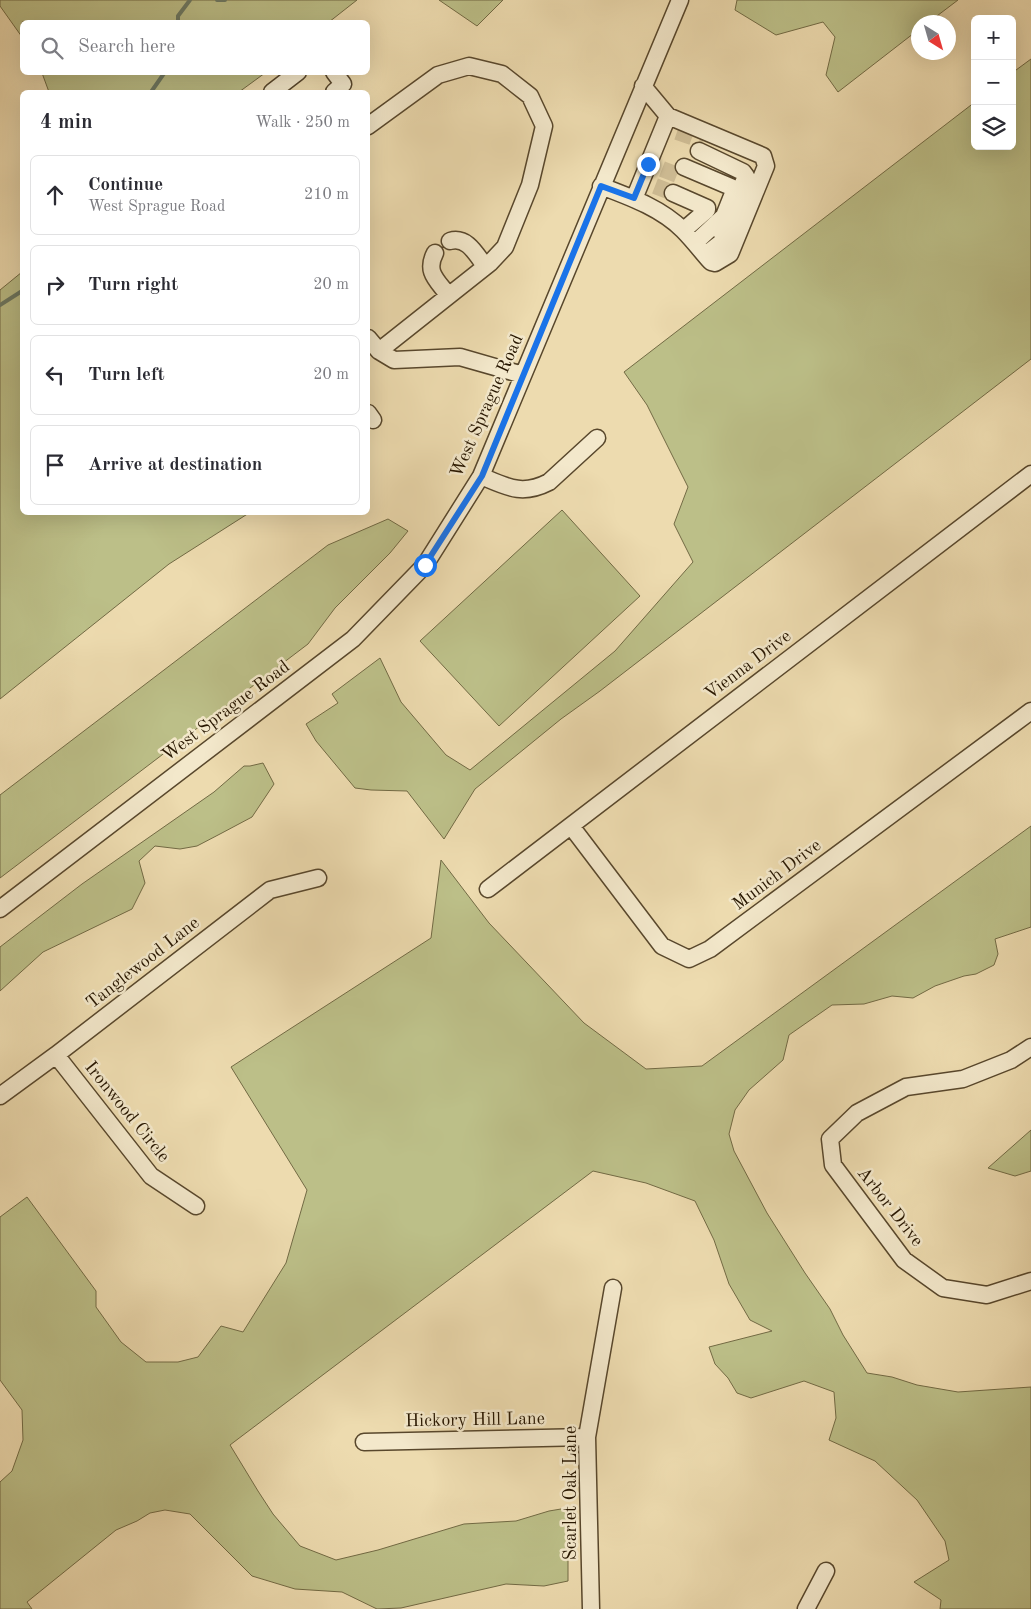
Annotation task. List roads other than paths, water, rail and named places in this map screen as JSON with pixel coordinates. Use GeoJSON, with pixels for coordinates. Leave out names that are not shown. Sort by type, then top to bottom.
{"type":"FeatureCollection","features":[{"type":"Feature","properties":{"kind":"street","name":"West Sprague Road"},"geometry":{"type":"LineString","coordinates":[[0,909],[353,639],[425,565],[482,476],[601,186],[680,0]]}},
{"type":"Feature","properties":{"kind":"street"},"geometry":{"type":"LineString","coordinates":[[370,125],[438,74],[469,66],[502,74],[530,96],[544,126],[530,185],[505,247],[485,266],[379,351]]}},
{"type":"Feature","properties":{"kind":"street"},"geometry":{"type":"LineString","coordinates":[[275,90],[294,75]]}},
{"type":"Feature","properties":{"kind":"street"},"geometry":{"type":"LineString","coordinates":[[336,75],[343,84],[336,90]]}},
{"type":"Feature","properties":{"kind":"street"},"geometry":{"type":"LineString","coordinates":[[601,186],[634,198],[668,217],[684,230],[711,262],[715,263],[730,254],[766,166],[763,156],[669,130],[644,86]]}},
{"type":"Feature","properties":{"kind":"street"},"geometry":{"type":"LineString","coordinates":[[634,198],[654,170],[669,130]]}},
{"type":"Feature","properties":{"kind":"street"},"geometry":{"type":"LineString","coordinates":[[700,249],[724,232],[746,176],[743,172],[701,146]]}},
{"type":"Feature","properties":{"kind":"street"},"geometry":{"type":"LineString","coordinates":[[684,230],[707,210],[678,180],[730,202],[724,216],[700,249]]}},
{"type":"Feature","properties":{"kind":"street"},"geometry":{"type":"LineString","coordinates":[[450,241],[456,239],[463,241],[485,266]]}},
{"type":"Feature","properties":{"kind":"street"},"geometry":{"type":"LineString","coordinates":[[435,253],[430,262],[432,274],[448,295]]}},
{"type":"Feature","properties":{"kind":"street"},"geometry":{"type":"LineString","coordinates":[[370,340],[379,351],[394,360],[460,357],[523,375]]}},
{"type":"Feature","properties":{"kind":"street"},"geometry":{"type":"LineString","coordinates":[[482,476],[508,487],[530,489],[539,487],[549,482],[597,438]]}},
{"type":"Feature","properties":{"kind":"street","name":"Vienna Drive"},"geometry":{"type":"LineString","coordinates":[[488,888],[1031,474]]}},
{"type":"Feature","properties":{"kind":"street","name":"Munich Drive"},"geometry":{"type":"LineString","coordinates":[[571,826],[662,946],[689,959],[710,949],[1031,711]]}},
{"type":"Feature","properties":{"kind":"street","name":"Tanglewood Lane"},"geometry":{"type":"LineString","coordinates":[[0,1096],[270,890],[318,878]]}},
{"type":"Feature","properties":{"kind":"street","name":"Arbor Drive"},"geometry":{"type":"LineString","coordinates":[[1031,1047],[1011,1060],[963,1079],[906,1087],[856,1113],[830,1139],[833,1165],[904,1260],[943,1288],[987,1294],[1031,1281]]}},
{"type":"Feature","properties":{"kind":"street","name":"Ironwood Circle"},"geometry":{"type":"LineString","coordinates":[[56,1055],[151,1176],[196,1206]]}},
{"type":"Feature","properties":{"kind":"street","name":"Scarlet Oak Lane"},"geometry":{"type":"LineString","coordinates":[[591,1609],[587,1438],[613,1288]]}},
{"type":"Feature","properties":{"kind":"street","name":"Hickory Hill Lane"},"geometry":{"type":"LineString","coordinates":[[364,1442],[587,1438]]}},
{"type":"Feature","properties":{"kind":"street"},"geometry":{"type":"LineString","coordinates":[[806,1609],[826,1571]]}},
{"type":"Feature","properties":{"kind":"waterway"},"geometry":{"type":"LineString","coordinates":[[178,20],[178,16],[190,0]]}},
{"type":"Feature","properties":{"kind":"waterway"},"geometry":{"type":"LineString","coordinates":[[217,0],[225,0]]}},
{"type":"Feature","properties":{"kind":"waterway"},"geometry":{"type":"LineString","coordinates":[[152,90],[163,75]]}},
{"type":"Feature","properties":{"kind":"waterway"},"geometry":{"type":"LineString","coordinates":[[0,305],[20,292]]}},
{"type":"Feature","properties":{"kind":"tunnel"},"geometry":{"type":"LineString","coordinates":[[677,132],[703,141]]}},
{"type":"Feature","properties":{"kind":"tunnel"},"geometry":{"type":"LineString","coordinates":[[662,169],[680,176]]}},
{"type":"Feature","properties":{"kind":"tunnel"},"geometry":{"type":"LineString","coordinates":[[655,186],[673,193]]}}]}
